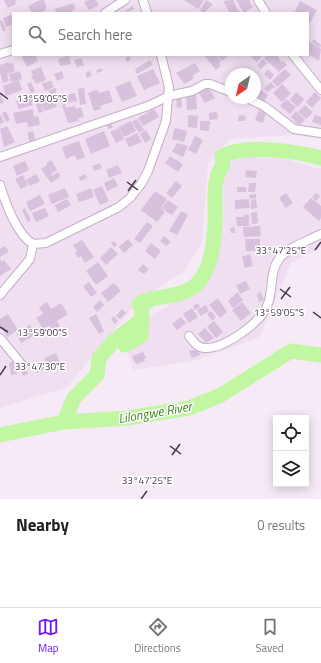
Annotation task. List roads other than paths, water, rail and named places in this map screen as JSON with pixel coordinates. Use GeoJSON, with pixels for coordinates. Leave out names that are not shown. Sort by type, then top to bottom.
{"type":"FeatureCollection","features":[{"type":"Feature","properties":{"kind":"street"},"geometry":{"type":"LineString","coordinates":[[107,12],[125,0]]}},
{"type":"Feature","properties":{"kind":"street"},"geometry":{"type":"LineString","coordinates":[[143,0],[147,12]]}},
{"type":"Feature","properties":{"kind":"street"},"geometry":{"type":"LineString","coordinates":[[258,0],[265,12]]}},
{"type":"Feature","properties":{"kind":"street"},"geometry":{"type":"LineString","coordinates":[[0,54],[12,50]]}},
{"type":"Feature","properties":{"kind":"street"},"geometry":{"type":"LineString","coordinates":[[0,185],[3,202],[22,234],[33,244],[46,243],[119,207],[130,198],[148,171],[163,133],[169,87],[162,56]]}},
{"type":"Feature","properties":{"kind":"street"},"geometry":{"type":"LineString","coordinates":[[294,56],[321,90]]}},
{"type":"Feature","properties":{"kind":"street"},"geometry":{"type":"LineString","coordinates":[[0,157],[148,106],[169,96],[192,91],[205,84],[225,90]]}},
{"type":"Feature","properties":{"kind":"street"},"geometry":{"type":"LineString","coordinates":[[260,104],[294,129],[321,133]]}},
{"type":"Feature","properties":{"kind":"street"},"geometry":{"type":"LineString","coordinates":[[189,336],[199,347],[206,348],[232,339],[252,324],[266,308],[270,300],[274,267],[278,260],[283,254],[321,234]]}},
{"type":"Feature","properties":{"kind":"street"},"geometry":{"type":"LineString","coordinates":[[0,295],[30,259],[33,244]]}},
{"type":"Feature","properties":{"kind":"street"},"geometry":{"type":"LineString","coordinates":[[0,338],[22,365]]}},
{"type":"Feature","properties":{"kind":"waterway"},"geometry":{"type":"LineString","coordinates":[[125,345],[141,336],[142,310],[139,304],[143,301],[147,302],[151,299],[184,292],[194,286],[202,278],[207,267],[214,242],[216,184],[218,175],[223,165],[222,156],[232,152],[244,150],[271,150],[298,153],[321,158]]}},
{"type":"Feature","properties":{"kind":"waterway"},"geometry":{"type":"LineString","coordinates":[[114,341],[140,321]]}},
{"type":"Feature","properties":{"kind":"waterway"},"geometry":{"type":"LineString","coordinates":[[64,422],[74,398],[97,375],[99,358],[114,341]]}},
{"type":"Feature","properties":{"kind":"waterway","name":"Lilongwe River"},"geometry":{"type":"LineString","coordinates":[[0,435],[64,422],[128,418],[189,408],[221,395],[291,351],[321,355]]}}]}
